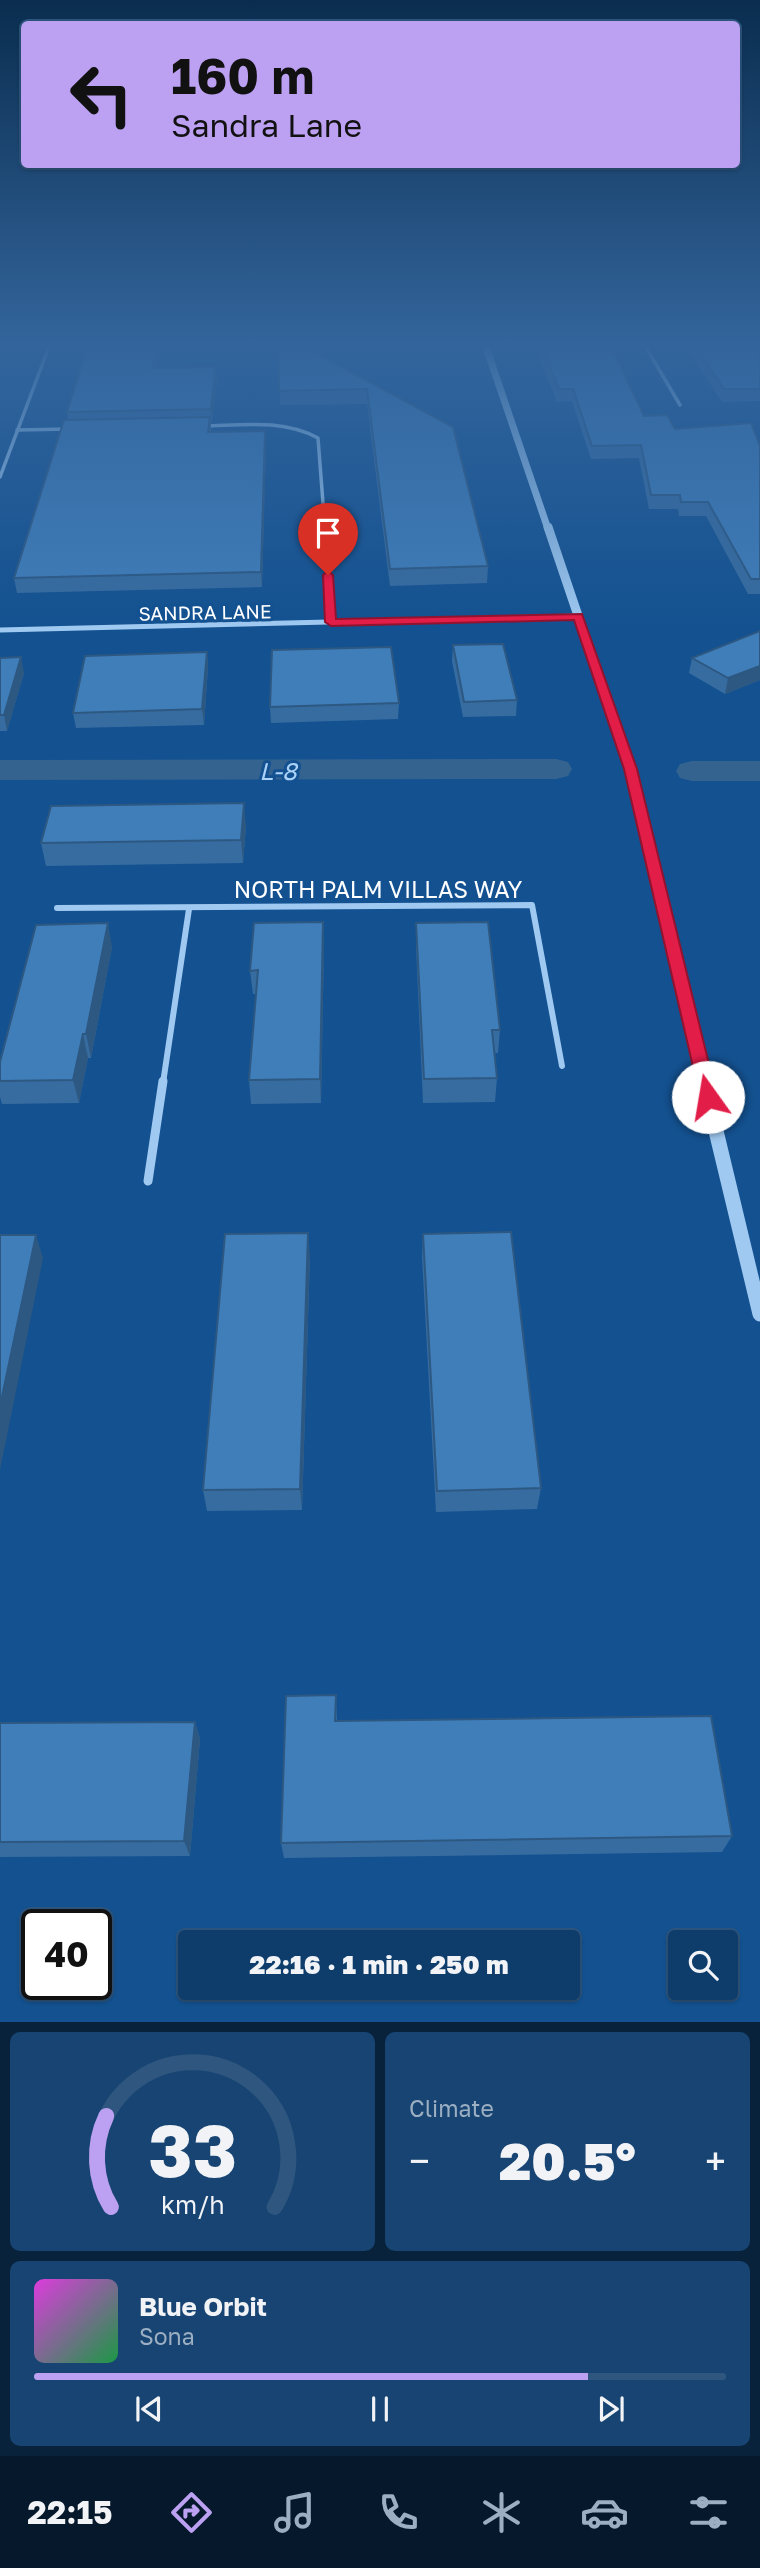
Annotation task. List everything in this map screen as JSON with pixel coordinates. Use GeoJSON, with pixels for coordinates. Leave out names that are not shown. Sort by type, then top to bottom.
{"type":"FeatureCollection","features":[{"type":"Feature","properties":{"kind":"street"},"geometry":{"type":"LineString","coordinates":[[0,477],[15,438]]}},
{"type":"Feature","properties":{"kind":"street"},"geometry":{"type":"LineString","coordinates":[[318,438],[331,622]]}},
{"type":"Feature","properties":{"kind":"street"},"geometry":{"type":"LineString","coordinates":[[517,438],[630,769],[760,1314]]}},
{"type":"Feature","properties":{"kind":"street","name":"SANDRA LANE"},"geometry":{"type":"LineString","coordinates":[[0,630],[578,616]]}},
{"type":"Feature","properties":{"kind":"street","name":"NORTH PALM VILLAS WAY"},"geometry":{"type":"LineString","coordinates":[[57,908],[532,905],[562,1066]]}},
{"type":"Feature","properties":{"kind":"street"},"geometry":{"type":"LineString","coordinates":[[148,1181],[189,909]]}},
{"type":"Feature","properties":{"kind":"building"},"geometry":{"type":"Polygon","coordinates":[[[58,438],[265,438],[261,572],[14,578],[58,438]]]}},
{"type":"Feature","properties":{"kind":"building"},"geometry":{"type":"Polygon","coordinates":[[[373,438],[456,438],[488,566],[390,569],[373,438]]]}},
{"type":"Feature","properties":{"kind":"building"},"geometry":{"type":"Polygon","coordinates":[[[589,438],[757,438],[760,446],[760,579],[751,579],[708,502],[681,502],[680,495],[651,495],[641,445],[592,446],[589,438]]]}},
{"type":"Feature","properties":{"kind":"building"},"geometry":{"type":"Polygon","coordinates":[[[760,631],[760,666],[728,678],[692,658],[760,631]]]}},
{"type":"Feature","properties":{"kind":"building"},"geometry":{"type":"Polygon","coordinates":[[[503,644],[517,700],[464,702],[453,645],[503,644]]]}},
{"type":"Feature","properties":{"kind":"building"},"geometry":{"type":"Polygon","coordinates":[[[391,647],[399,703],[270,707],[272,650],[391,647]]]}},
{"type":"Feature","properties":{"kind":"building"},"geometry":{"type":"Polygon","coordinates":[[[207,652],[202,709],[73,713],[85,656],[207,652]]]}},
{"type":"Feature","properties":{"kind":"building"},"geometry":{"type":"Polygon","coordinates":[[[21,657],[4,715],[0,715],[0,658],[21,657]]]}},
{"type":"Feature","properties":{"kind":"building"},"geometry":{"type":"Polygon","coordinates":[[[244,803],[241,840],[41,843],[51,806],[244,803]]]}},
{"type":"Feature","properties":{"kind":"building"},"geometry":{"type":"Polygon","coordinates":[[[323,922],[320,1079],[249,1080],[258,970],[250,971],[254,923],[323,922]]]}},
{"type":"Feature","properties":{"kind":"building"},"geometry":{"type":"Polygon","coordinates":[[[488,922],[500,1030],[492,1030],[497,1078],[424,1079],[416,923],[488,922]]]}},
{"type":"Feature","properties":{"kind":"building"},"geometry":{"type":"Polygon","coordinates":[[[108,923],[86,1034],[83,1034],[73,1080],[0,1081],[0,1062],[36,925],[108,923]]]}},
{"type":"Feature","properties":{"kind":"building"},"geometry":{"type":"Polygon","coordinates":[[[511,1232],[541,1488],[437,1491],[423,1234],[511,1232]]]}},
{"type":"Feature","properties":{"kind":"building"},"geometry":{"type":"Polygon","coordinates":[[[308,1233],[300,1489],[203,1490],[225,1234],[308,1233]]]}},
{"type":"Feature","properties":{"kind":"building"},"geometry":{"type":"Polygon","coordinates":[[[0,1235],[36,1235],[0,1406],[0,1235]]]}},
{"type":"Feature","properties":{"kind":"building"},"geometry":{"type":"Polygon","coordinates":[[[336,1695],[335,1721],[711,1716],[732,1836],[281,1843],[286,1696],[336,1695]]]}},
{"type":"Feature","properties":{"kind":"building"},"geometry":{"type":"Polygon","coordinates":[[[195,1722],[184,1841],[0,1842],[0,1723],[195,1722]]]}},
{"type":"Feature","properties":{"kind":"waterway","name":"L-8"},"geometry":{"type":"LineString","coordinates":[[0,770],[556,769]]}},
{"type":"Feature","properties":{"kind":"waterway","name":"L-8"},"geometry":{"type":"LineString","coordinates":[[692,771],[760,771]]}},
{"type":"Feature","properties":{"kind":"route"},"geometry":{"type":"LineString","coordinates":[[328,575],[331,622],[578,616],[630,769],[708,1097]]}}]}
